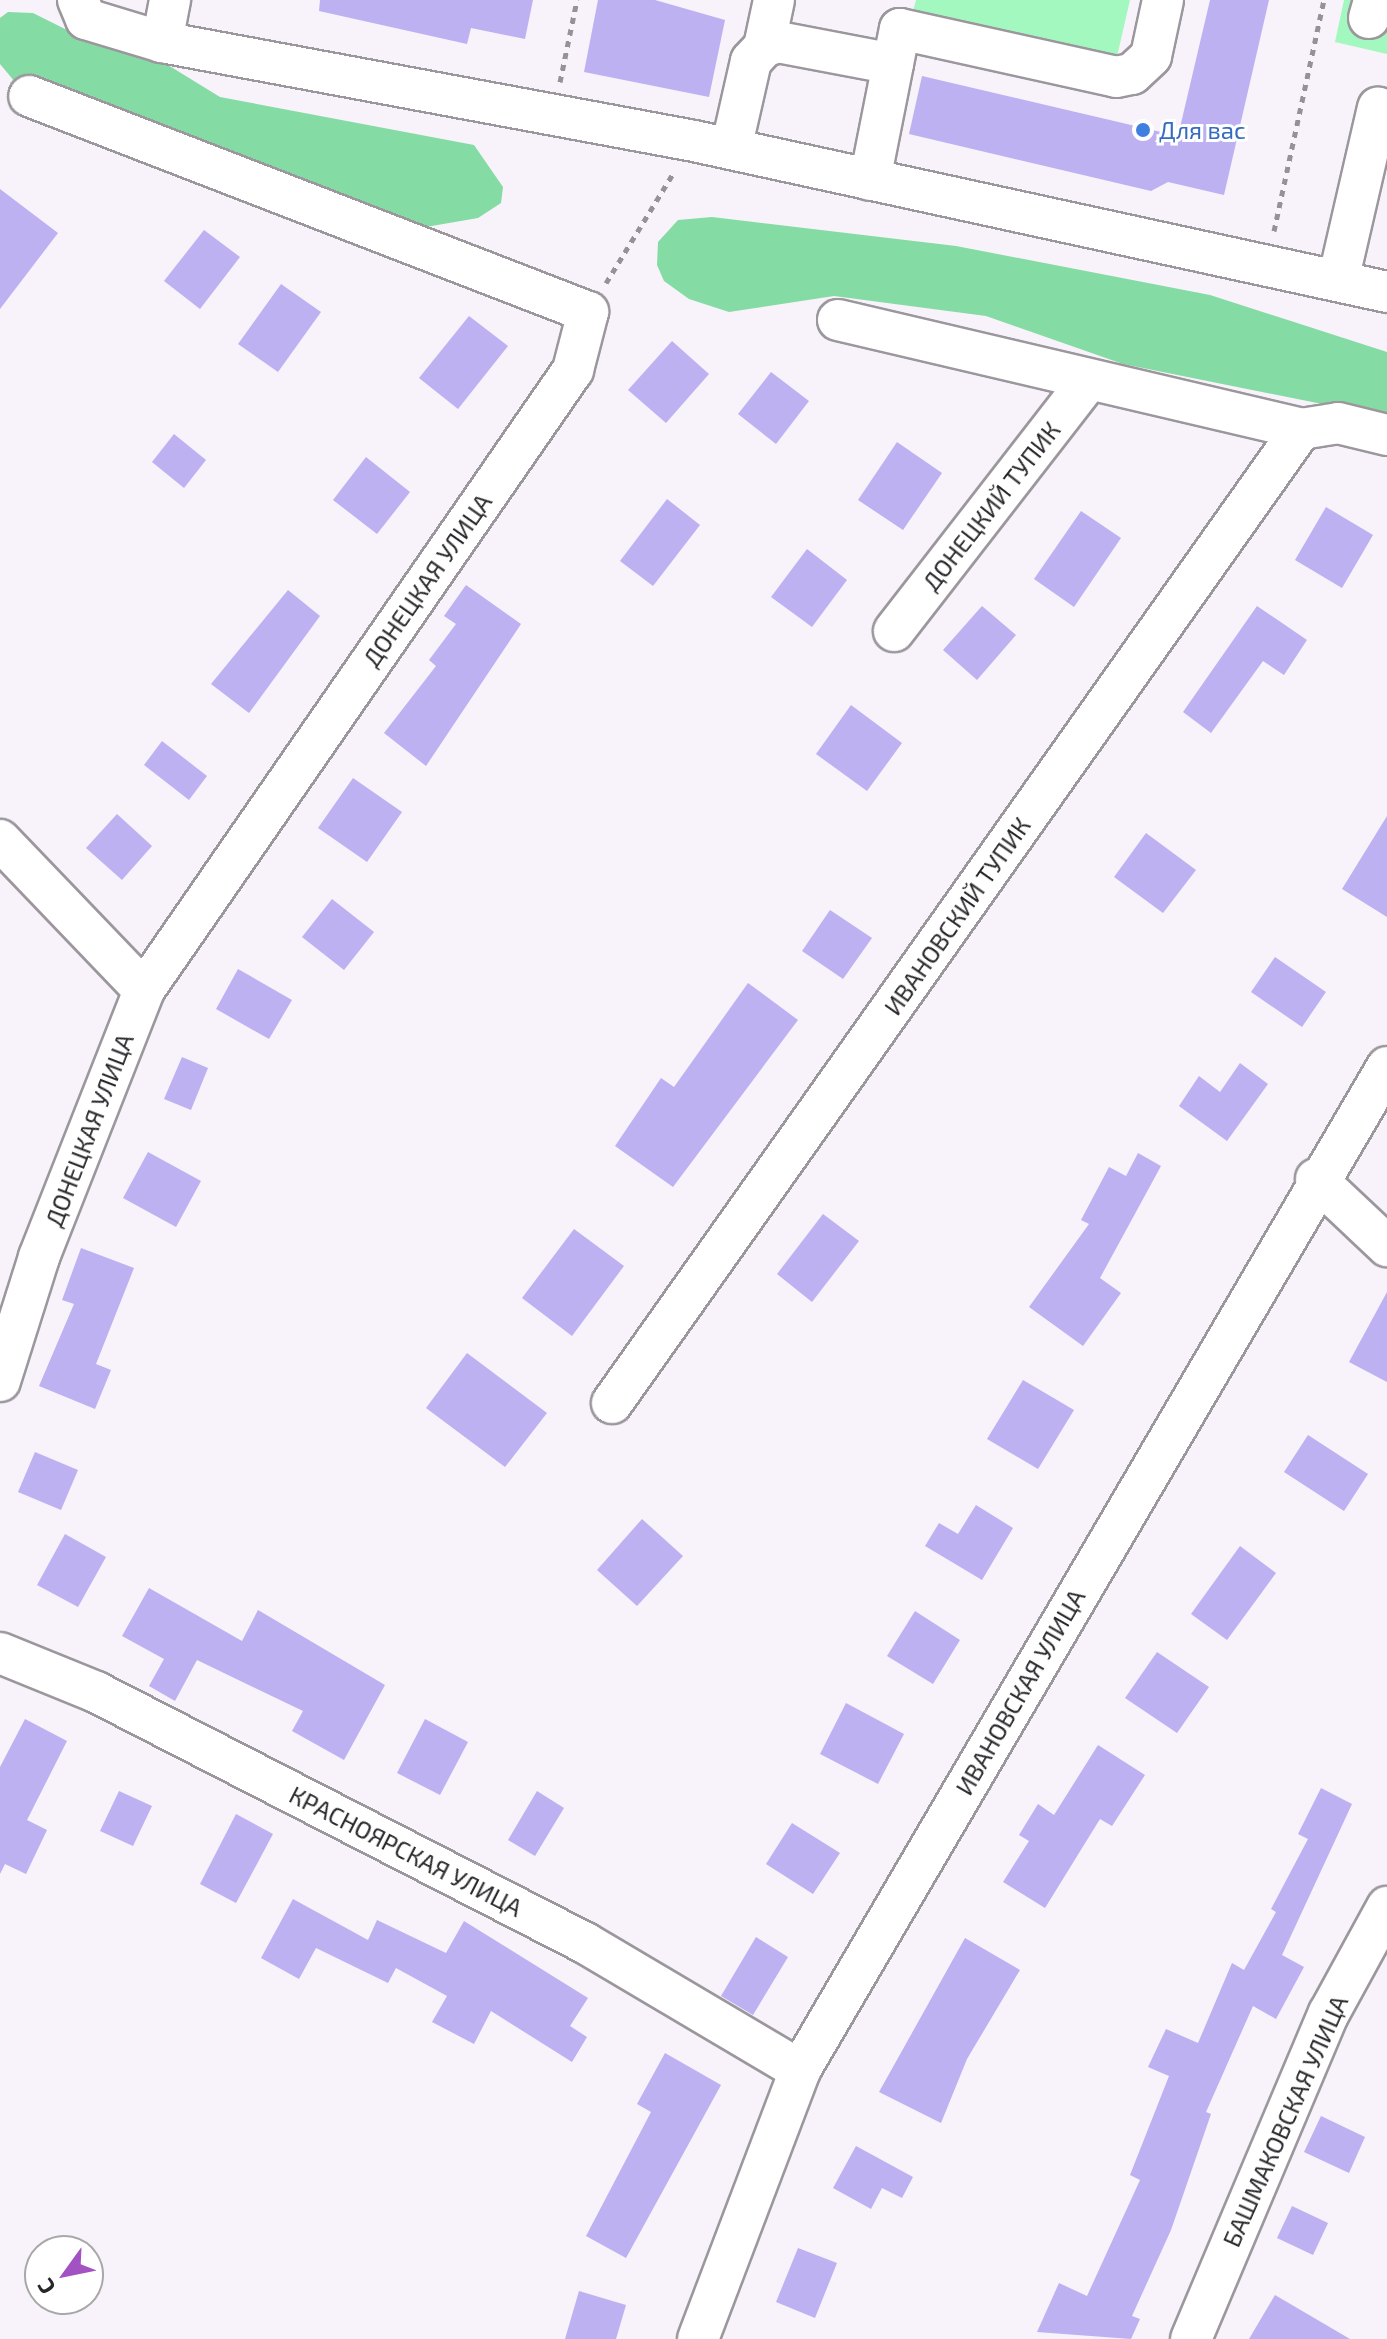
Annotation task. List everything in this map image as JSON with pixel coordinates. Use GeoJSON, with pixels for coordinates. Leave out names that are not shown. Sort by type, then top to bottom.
{"type":"FeatureCollection","features":[{"type":"Feature","properties":{"kind":"street"},"geometry":{"type":"LineString","coordinates":[[78,0],[86,19],[162,42],[712,145],[1387,292]]}},
{"type":"Feature","properties":{"kind":"street"},"geometry":{"type":"LineString","coordinates":[[162,42],[170,0]]}},
{"type":"Feature","properties":{"kind":"street"},"geometry":{"type":"LineString","coordinates":[[764,47],[774,0]]}},
{"type":"Feature","properties":{"kind":"street"},"geometry":{"type":"LineString","coordinates":[[870,180],[900,29],[1132,74],[1151,56],[1163,0]]}},
{"type":"Feature","properties":{"kind":"street"},"geometry":{"type":"LineString","coordinates":[[712,145],[751,61],[764,47],[778,42],[893,64]]}},
{"type":"Feature","properties":{"kind":"street"},"geometry":{"type":"LineString","coordinates":[[29,96],[588,312]]}},
{"type":"Feature","properties":{"kind":"street"},"geometry":{"type":"LineString","coordinates":[[1338,281],[1378,108]]}},
{"type":"Feature","properties":{"kind":"street","name":"ДОНЕЦКАЯ УЛИЦА"},"geometry":{"type":"LineString","coordinates":[[0,1381],[39,1257],[144,990],[573,370],[588,312]]}},
{"type":"Feature","properties":{"kind":"street"},"geometry":{"type":"LineString","coordinates":[[838,320],[1087,382],[1301,429],[1338,423],[1387,435]]}},
{"type":"Feature","properties":{"kind":"street","name":"ДОНЕЦКИЙ ТУПИК"},"geometry":{"type":"LineString","coordinates":[[894,631],[1087,382]]}},
{"type":"Feature","properties":{"kind":"street","name":"ИВАНОВСКИЙ ТУПИК"},"geometry":{"type":"LineString","coordinates":[[612,1403],[1301,429]]}},
{"type":"Feature","properties":{"kind":"street"},"geometry":{"type":"LineString","coordinates":[[0,840],[144,990]]}},
{"type":"Feature","properties":{"kind":"street","name":"ИВАНОВСКАЯ УЛИЦА"},"geometry":{"type":"LineString","coordinates":[[698,2339],[800,2070],[1316,1179],[1387,1067]]}},
{"type":"Feature","properties":{"kind":"street"},"geometry":{"type":"LineString","coordinates":[[1316,1179],[1387,1246]]}},
{"type":"Feature","properties":{"kind":"street","name":"КРАСНОЯРСКАЯ УЛИЦА"},"geometry":{"type":"LineString","coordinates":[[0,1653],[96,1692],[585,1943],[800,2070]]}},
{"type":"Feature","properties":{"kind":"street","name":"БАШМАКОВСКАЯ УЛИЦА"},"geometry":{"type":"LineString","coordinates":[[1191,2339],[1329,2013],[1387,1907]]}},
{"type":"Feature","properties":{"kind":"path"},"geometry":{"type":"LineString","coordinates":[[553,115],[577,0]]}},
{"type":"Feature","properties":{"kind":"path"},"geometry":{"type":"LineString","coordinates":[[1266,267],[1324,0]]}},
{"type":"Feature","properties":{"kind":"path"},"geometry":{"type":"LineString","coordinates":[[588,312],[712,145]]}},
{"type":"Feature","properties":{"kind":"green space"},"geometry":{"type":"Polygon","coordinates":[[[916,0],[1130,0],[1116,61],[913,11],[916,0]]]}},
{"type":"Feature","properties":{"kind":"green space"},"geometry":{"type":"Polygon","coordinates":[[[1344,0],[1387,0],[1387,54],[1335,42],[1344,0]]]}},
{"type":"Feature","properties":{"kind":"green space"},"geometry":{"type":"Polygon","coordinates":[[[8,12],[33,13],[73,33],[150,54],[220,97],[474,145],[503,187],[501,203],[478,218],[420,228],[15,82],[0,64],[0,18],[8,12]]]}},
{"type":"Feature","properties":{"kind":"green space"},"geometry":{"type":"Polygon","coordinates":[[[712,217],[956,246],[1210,295],[1387,352],[1387,417],[1123,364],[986,316],[834,296],[729,312],[689,299],[664,281],[657,265],[658,242],[678,220],[712,217]]]}},
{"type":"Feature","properties":{"kind":"building"},"geometry":{"type":"Polygon","coordinates":[[[320,0],[533,0],[525,39],[471,28],[467,44],[319,11],[320,0]]]}},
{"type":"Feature","properties":{"kind":"building"},"geometry":{"type":"Polygon","coordinates":[[[598,0],[655,0],[725,20],[709,97],[584,72],[598,0]]]}},
{"type":"Feature","properties":{"kind":"building"},"geometry":{"type":"Polygon","coordinates":[[[1210,0],[1269,0],[1224,195],[1168,182],[1151,191],[909,134],[922,76],[1178,136],[1210,0]]]}},
{"type":"Feature","properties":{"kind":"building"},"geometry":{"type":"Polygon","coordinates":[[[0,189],[58,233],[0,309],[0,189]]]}},
{"type":"Feature","properties":{"kind":"building"},"geometry":{"type":"Polygon","coordinates":[[[204,230],[240,257],[200,309],[164,281],[204,230]]]}},
{"type":"Feature","properties":{"kind":"building"},"geometry":{"type":"Polygon","coordinates":[[[281,284],[321,312],[278,372],[238,344],[281,284]]]}},
{"type":"Feature","properties":{"kind":"building"},"geometry":{"type":"Polygon","coordinates":[[[469,316],[508,346],[458,409],[419,378],[469,316]]]}},
{"type":"Feature","properties":{"kind":"building"},"geometry":{"type":"Polygon","coordinates":[[[672,341],[709,374],[666,423],[628,390],[672,341]]]}},
{"type":"Feature","properties":{"kind":"building"},"geometry":{"type":"Polygon","coordinates":[[[771,372],[809,401],[776,444],[738,414],[771,372]]]}},
{"type":"Feature","properties":{"kind":"building"},"geometry":{"type":"Polygon","coordinates":[[[174,434],[206,460],[184,488],[152,462],[174,434]]]}},
{"type":"Feature","properties":{"kind":"building"},"geometry":{"type":"Polygon","coordinates":[[[897,442],[942,473],[903,530],[858,500],[897,442]]]}},
{"type":"Feature","properties":{"kind":"building"},"geometry":{"type":"Polygon","coordinates":[[[366,457],[410,492],[377,534],[333,500],[366,457]]]}},
{"type":"Feature","properties":{"kind":"building"},"geometry":{"type":"Polygon","coordinates":[[[667,499],[700,525],[653,586],[620,561],[667,499]]]}},
{"type":"Feature","properties":{"kind":"building"},"geometry":{"type":"Polygon","coordinates":[[[1326,507],[1373,535],[1342,588],[1295,560],[1326,507]]]}},
{"type":"Feature","properties":{"kind":"building"},"geometry":{"type":"Polygon","coordinates":[[[1081,511],[1121,538],[1074,607],[1034,579],[1081,511]]]}},
{"type":"Feature","properties":{"kind":"building"},"geometry":{"type":"Polygon","coordinates":[[[807,549],[847,580],[812,627],[771,597],[807,549]]]}},
{"type":"Feature","properties":{"kind":"building"},"geometry":{"type":"Polygon","coordinates":[[[466,585],[521,624],[426,766],[384,733],[436,666],[429,660],[456,624],[444,616],[466,585]]]}},
{"type":"Feature","properties":{"kind":"building"},"geometry":{"type":"Polygon","coordinates":[[[288,590],[320,616],[249,713],[211,684],[288,590]]]}},
{"type":"Feature","properties":{"kind":"building"},"geometry":{"type":"Polygon","coordinates":[[[982,606],[1016,635],[977,680],[943,650],[982,606]]]}},
{"type":"Feature","properties":{"kind":"building"},"geometry":{"type":"Polygon","coordinates":[[[1257,606],[1307,640],[1284,675],[1263,661],[1211,733],[1183,712],[1257,606]]]}},
{"type":"Feature","properties":{"kind":"building"},"geometry":{"type":"Polygon","coordinates":[[[851,705],[902,743],[867,791],[816,754],[851,705]]]}},
{"type":"Feature","properties":{"kind":"building"},"geometry":{"type":"Polygon","coordinates":[[[162,741],[207,776],[189,800],[144,765],[162,741]]]}},
{"type":"Feature","properties":{"kind":"building"},"geometry":{"type":"Polygon","coordinates":[[[353,778],[402,812],[367,862],[318,828],[353,778]]]}},
{"type":"Feature","properties":{"kind":"building"},"geometry":{"type":"Polygon","coordinates":[[[117,814],[152,846],[122,880],[86,848],[117,814]]]}},
{"type":"Feature","properties":{"kind":"building"},"geometry":{"type":"Polygon","coordinates":[[[1387,816],[1387,917],[1342,889],[1387,816]]]}},
{"type":"Feature","properties":{"kind":"building"},"geometry":{"type":"Polygon","coordinates":[[[1146,833],[1196,870],[1163,913],[1114,877],[1146,833]]]}},
{"type":"Feature","properties":{"kind":"building"},"geometry":{"type":"Polygon","coordinates":[[[332,899],[374,932],[344,970],[302,937],[332,899]]]}},
{"type":"Feature","properties":{"kind":"building"},"geometry":{"type":"Polygon","coordinates":[[[830,910],[872,938],[843,979],[802,951],[830,910]]]}},
{"type":"Feature","properties":{"kind":"building"},"geometry":{"type":"Polygon","coordinates":[[[1275,957],[1326,992],[1302,1027],[1251,992],[1275,957]]]}},
{"type":"Feature","properties":{"kind":"building"},"geometry":{"type":"Polygon","coordinates":[[[238,969],[292,1000],[269,1039],[216,1009],[238,969]]]}},
{"type":"Feature","properties":{"kind":"building"},"geometry":{"type":"Polygon","coordinates":[[[748,983],[798,1020],[673,1187],[615,1146],[661,1078],[674,1087],[748,983]]]}},
{"type":"Feature","properties":{"kind":"building"},"geometry":{"type":"Polygon","coordinates":[[[182,1057],[208,1068],[191,1110],[164,1099],[182,1057]]]}},
{"type":"Feature","properties":{"kind":"building"},"geometry":{"type":"Polygon","coordinates":[[[1240,1063],[1268,1084],[1227,1141],[1179,1106],[1199,1076],[1220,1092],[1240,1063]]]}},
{"type":"Feature","properties":{"kind":"building"},"geometry":{"type":"Polygon","coordinates":[[[148,1152],[201,1181],[176,1227],[123,1198],[148,1152]]]}},
{"type":"Feature","properties":{"kind":"building"},"geometry":{"type":"Polygon","coordinates":[[[1138,1153],[1161,1166],[1100,1278],[1121,1293],[1083,1346],[1029,1307],[1089,1224],[1081,1220],[1109,1167],[1126,1176],[1138,1153]]]}},
{"type":"Feature","properties":{"kind":"building"},"geometry":{"type":"Polygon","coordinates":[[[823,1214],[859,1241],[812,1302],[777,1274],[823,1214]]]}},
{"type":"Feature","properties":{"kind":"building"},"geometry":{"type":"Polygon","coordinates":[[[574,1229],[624,1266],[572,1336],[522,1298],[574,1229]]]}},
{"type":"Feature","properties":{"kind":"building"},"geometry":{"type":"Polygon","coordinates":[[[81,1248],[134,1268],[96,1364],[111,1370],[95,1409],[39,1386],[74,1304],[62,1300],[81,1248]]]}},
{"type":"Feature","properties":{"kind":"building"},"geometry":{"type":"Polygon","coordinates":[[[1387,1292],[1387,1382],[1349,1362],[1387,1292]]]}},
{"type":"Feature","properties":{"kind":"building"},"geometry":{"type":"Polygon","coordinates":[[[467,1353],[547,1413],[505,1467],[426,1408],[467,1353]]]}},
{"type":"Feature","properties":{"kind":"building"},"geometry":{"type":"Polygon","coordinates":[[[1023,1380],[1074,1410],[1038,1469],[987,1439],[1023,1380]]]}},
{"type":"Feature","properties":{"kind":"building"},"geometry":{"type":"Polygon","coordinates":[[[1308,1435],[1368,1474],[1344,1511],[1284,1472],[1308,1435]]]}},
{"type":"Feature","properties":{"kind":"building"},"geometry":{"type":"Polygon","coordinates":[[[35,1452],[78,1470],[61,1510],[18,1492],[35,1452]]]}},
{"type":"Feature","properties":{"kind":"building"},"geometry":{"type":"Polygon","coordinates":[[[976,1505],[1013,1528],[982,1580],[925,1546],[939,1523],[958,1534],[976,1505]]]}},
{"type":"Feature","properties":{"kind":"building"},"geometry":{"type":"Polygon","coordinates":[[[642,1519],[683,1556],[637,1606],[597,1570],[642,1519]]]}},
{"type":"Feature","properties":{"kind":"building"},"geometry":{"type":"Polygon","coordinates":[[[65,1534],[106,1557],[78,1607],[37,1585],[65,1534]]]}},
{"type":"Feature","properties":{"kind":"building"},"geometry":{"type":"Polygon","coordinates":[[[1240,1546],[1276,1573],[1227,1640],[1191,1614],[1240,1546]]]}},
{"type":"Feature","properties":{"kind":"building"},"geometry":{"type":"Polygon","coordinates":[[[149,1588],[242,1641],[258,1610],[385,1685],[344,1760],[292,1731],[303,1711],[197,1660],[175,1701],[149,1686],[164,1659],[122,1636],[149,1588]]]}},
{"type":"Feature","properties":{"kind":"building"},"geometry":{"type":"Polygon","coordinates":[[[915,1611],[960,1640],[933,1684],[887,1656],[915,1611]]]}},
{"type":"Feature","properties":{"kind":"building"},"geometry":{"type":"Polygon","coordinates":[[[1157,1652],[1209,1687],[1177,1733],[1125,1698],[1157,1652]]]}},
{"type":"Feature","properties":{"kind":"building"},"geometry":{"type":"Polygon","coordinates":[[[846,1703],[904,1734],[878,1784],[820,1754],[846,1703]]]}},
{"type":"Feature","properties":{"kind":"building"},"geometry":{"type":"Polygon","coordinates":[[[25,1719],[67,1741],[27,1820],[47,1830],[26,1874],[5,1864],[0,1874],[0,1767],[25,1719]]]}},
{"type":"Feature","properties":{"kind":"building"},"geometry":{"type":"Polygon","coordinates":[[[425,1719],[468,1742],[440,1795],[397,1773],[425,1719]]]}},
{"type":"Feature","properties":{"kind":"building"},"geometry":{"type":"Polygon","coordinates":[[[1098,1745],[1145,1775],[1112,1826],[1100,1819],[1045,1908],[1003,1882],[1029,1841],[1019,1835],[1038,1804],[1054,1815],[1098,1745]]]}},
{"type":"Feature","properties":{"kind":"building"},"geometry":{"type":"Polygon","coordinates":[[[1321,1788],[1352,1804],[1282,1955],[1304,1967],[1276,2019],[1253,2006],[1206,2112],[1211,2114],[1171,2230],[1132,2316],[1140,2319],[1131,2339],[1037,2332],[1059,2283],[1087,2296],[1140,2180],[1130,2175],[1169,2076],[1148,2067],[1166,2029],[1198,2043],[1232,1963],[1244,1970],[1276,1912],[1271,1909],[1308,1839],[1298,1834],[1321,1788]]]}},
{"type":"Feature","properties":{"kind":"building"},"geometry":{"type":"Polygon","coordinates":[[[119,1791],[152,1806],[133,1846],[100,1831],[119,1791]]]}},
{"type":"Feature","properties":{"kind":"building"},"geometry":{"type":"Polygon","coordinates":[[[537,1791],[564,1808],[535,1856],[508,1840],[537,1791]]]}},
{"type":"Feature","properties":{"kind":"building"},"geometry":{"type":"Polygon","coordinates":[[[236,1814],[273,1834],[236,1903],[200,1884],[236,1814]]]}},
{"type":"Feature","properties":{"kind":"building"},"geometry":{"type":"Polygon","coordinates":[[[792,1823],[840,1853],[813,1894],[766,1864],[792,1823]]]}},
{"type":"Feature","properties":{"kind":"building"},"geometry":{"type":"Polygon","coordinates":[[[293,1899],[368,1940],[377,1920],[446,1953],[464,1921],[588,1998],[570,2026],[587,2037],[572,2062],[491,2011],[474,2044],[432,2022],[447,1996],[396,1968],[388,1983],[316,1948],[299,1979],[261,1958],[293,1899]]]}},
{"type":"Feature","properties":{"kind":"building"},"geometry":{"type":"Polygon","coordinates":[[[756,1937],[788,1957],[753,2015],[721,1996],[756,1937]]]}},
{"type":"Feature","properties":{"kind":"building"},"geometry":{"type":"Polygon","coordinates":[[[965,1938],[1020,1970],[967,2059],[941,2123],[879,2092],[965,1938]]]}},
{"type":"Feature","properties":{"kind":"building"},"geometry":{"type":"Polygon","coordinates":[[[665,2053],[721,2085],[626,2258],[586,2236],[651,2112],[637,2104],[665,2053]]]}},
{"type":"Feature","properties":{"kind":"building"},"geometry":{"type":"Polygon","coordinates":[[[1321,2116],[1365,2137],[1349,2173],[1304,2152],[1321,2116]]]}},
{"type":"Feature","properties":{"kind":"building"},"geometry":{"type":"Polygon","coordinates":[[[856,2146],[913,2177],[902,2198],[882,2188],[871,2209],[833,2188],[856,2146]]]}},
{"type":"Feature","properties":{"kind":"building"},"geometry":{"type":"Polygon","coordinates":[[[1292,2206],[1328,2223],[1313,2255],[1277,2238],[1292,2206]]]}},
{"type":"Feature","properties":{"kind":"building"},"geometry":{"type":"Polygon","coordinates":[[[798,2248],[837,2263],[815,2318],[776,2302],[798,2248]]]}},
{"type":"Feature","properties":{"kind":"building"},"geometry":{"type":"Polygon","coordinates":[[[579,2291],[626,2305],[616,2339],[565,2339],[579,2291]]]}},
{"type":"Feature","properties":{"kind":"building"},"geometry":{"type":"Polygon","coordinates":[[[1275,2295],[1350,2339],[1249,2339],[1275,2295]]]}},
{"type":"Feature","properties":{"kind":"place","name":"Для вас"},"geometry":{"type":"Point","coordinates":[1143,130]}}]}
